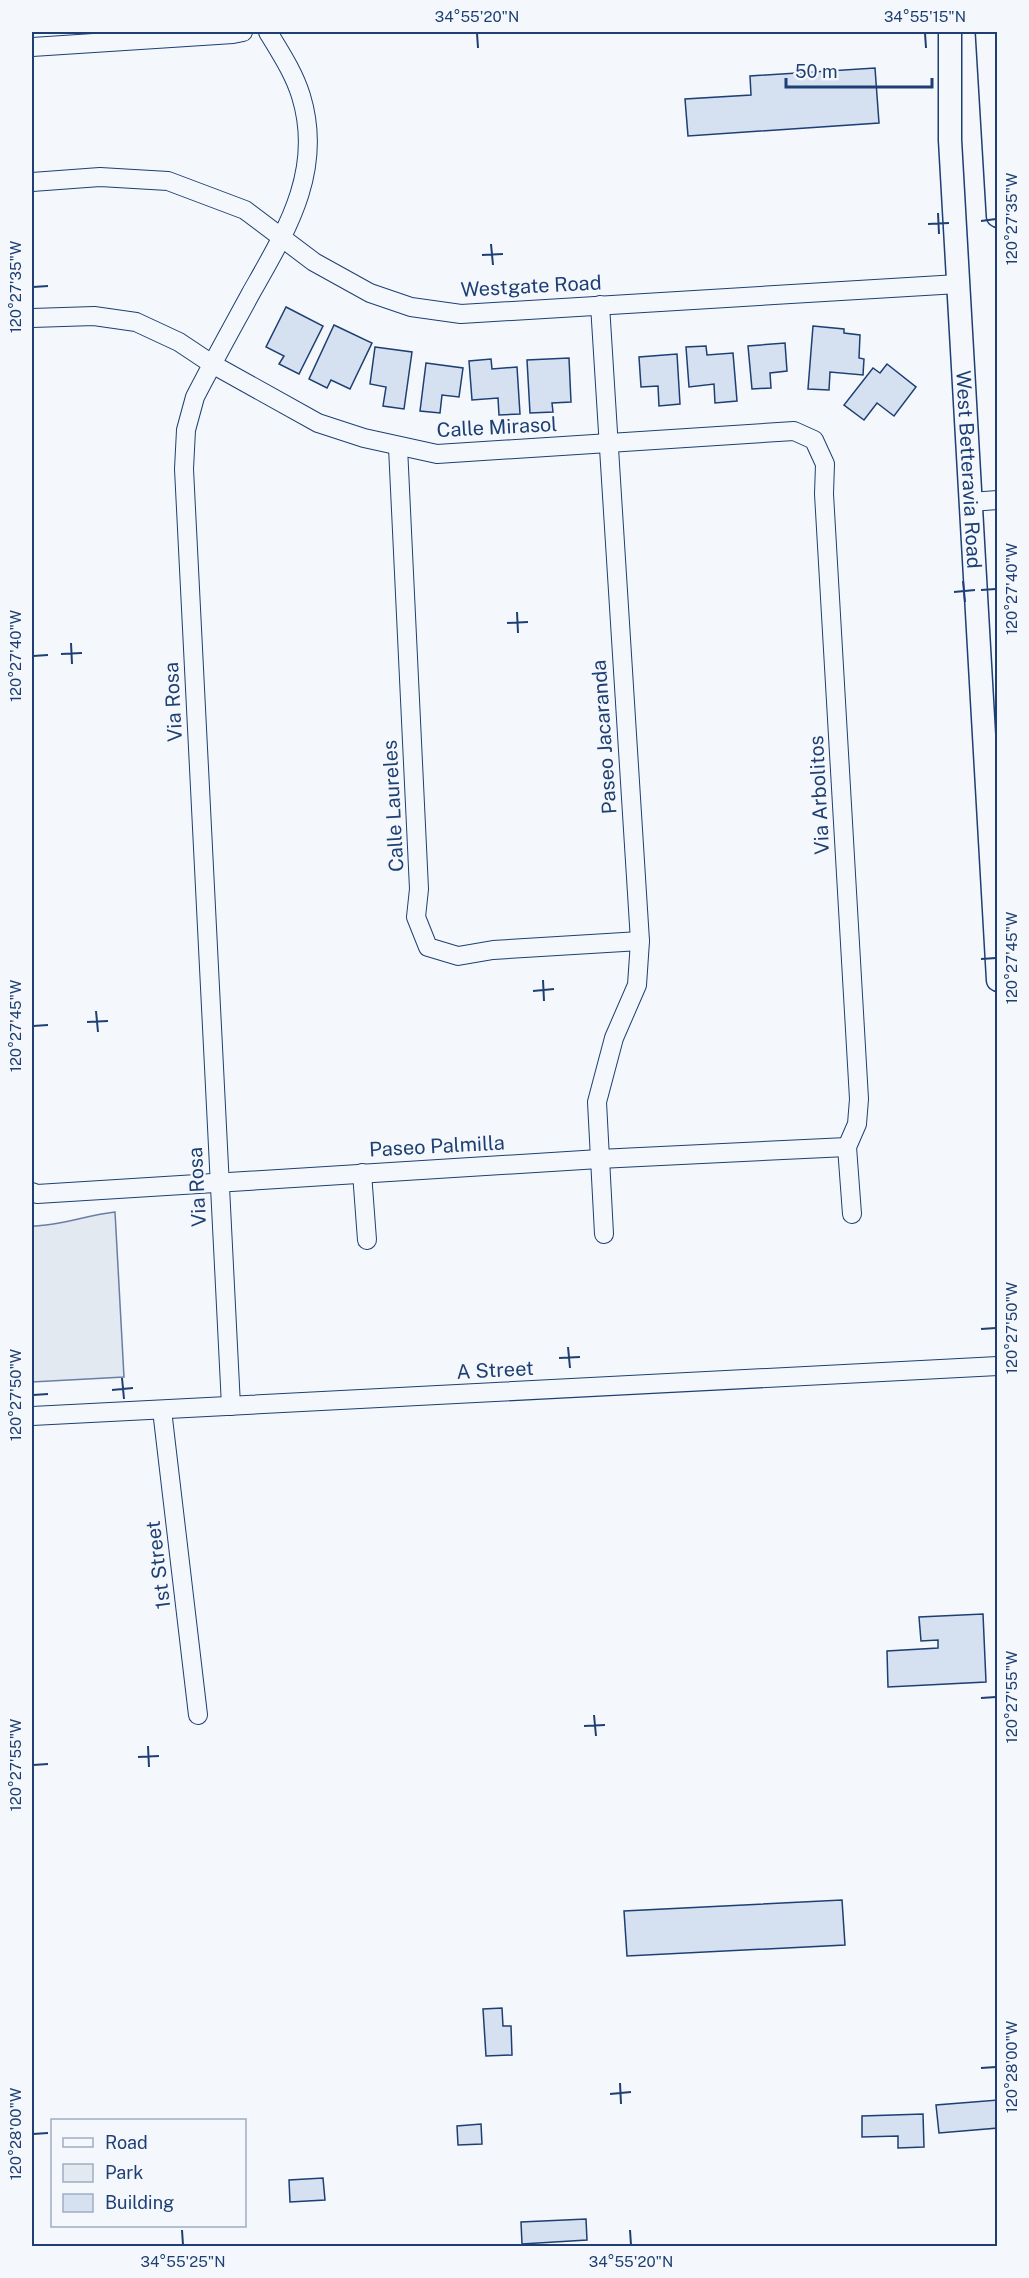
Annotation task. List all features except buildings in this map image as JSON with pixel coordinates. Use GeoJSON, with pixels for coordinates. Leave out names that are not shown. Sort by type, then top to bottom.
{"type":"FeatureCollection","features":[{"type":"Feature","properties":{"kind":"street"},"geometry":{"type":"LineString","coordinates":[[32,47],[243,32]]}},
{"type":"Feature","properties":{"kind":"street","name":"Via Rosa"},"geometry":{"type":"LineString","coordinates":[[231,1406],[184,469],[186,430],[195,397],[293,217],[306,171],[308,133],[301,97],[288,67],[268,32]]}},
{"type":"Feature","properties":{"kind":"street","name":"West Betteravia Road"},"geometry":{"type":"LineString","coordinates":[[950,32],[950,140],[998,980]]}},
{"type":"Feature","properties":{"kind":"street"},"geometry":{"type":"LineString","coordinates":[[987,32],[998,216]]}},
{"type":"Feature","properties":{"kind":"street","name":"Westgate Road"},"geometry":{"type":"LineString","coordinates":[[32,182],[100,177],[168,181],[244,210],[314,261],[370,293],[411,307],[461,314],[526,312],[600,305],[958,284]]}},
{"type":"Feature","properties":{"kind":"street","name":"Paseo Jacaranda"},"geometry":{"type":"LineString","coordinates":[[600,305],[640,941],[637,985],[614,1038],[597,1102],[604,1234]]}},
{"type":"Feature","properties":{"kind":"street","name":"Calle Mirasol"},"geometry":{"type":"LineString","coordinates":[[32,318],[94,316],[136,322],[179,342],[212,364],[318,423],[398,447],[437,454],[794,431],[814,440]]}},
{"type":"Feature","properties":{"kind":"street","name":"Via Arbolitos"},"geometry":{"type":"LineString","coordinates":[[814,440],[825,464],[824,494],[859,1099],[856,1124],[847,1147]]}},
{"type":"Feature","properties":{"kind":"street","name":"Calle Laureles"},"geometry":{"type":"LineString","coordinates":[[398,447],[419,889],[416,917],[428,947],[458,956],[493,950],[640,941]]}},
{"type":"Feature","properties":{"kind":"street"},"geometry":{"type":"LineString","coordinates":[[970,502],[998,500]]}},
{"type":"Feature","properties":{"kind":"street"},"geometry":{"type":"LineString","coordinates":[[847,1147],[852,1214]]}},
{"type":"Feature","properties":{"kind":"street","name":"Paseo Palmilla"},"geometry":{"type":"LineString","coordinates":[[32,1192],[37,1194],[599,1159],[847,1147]]}},
{"type":"Feature","properties":{"kind":"street"},"geometry":{"type":"LineString","coordinates":[[362,1173],[367,1240]]}},
{"type":"Feature","properties":{"kind":"street","name":"A Street"},"geometry":{"type":"LineString","coordinates":[[32,1416],[998,1366]]}},
{"type":"Feature","properties":{"kind":"street","name":"1st Street"},"geometry":{"type":"LineString","coordinates":[[162,1410],[198,1715]]}},
{"type":"Feature","properties":{"kind":"green space"},"geometry":{"type":"Polygon","coordinates":[[[115,1212],[124,1377],[32,1382],[32,1226],[115,1212]]]}}]}
